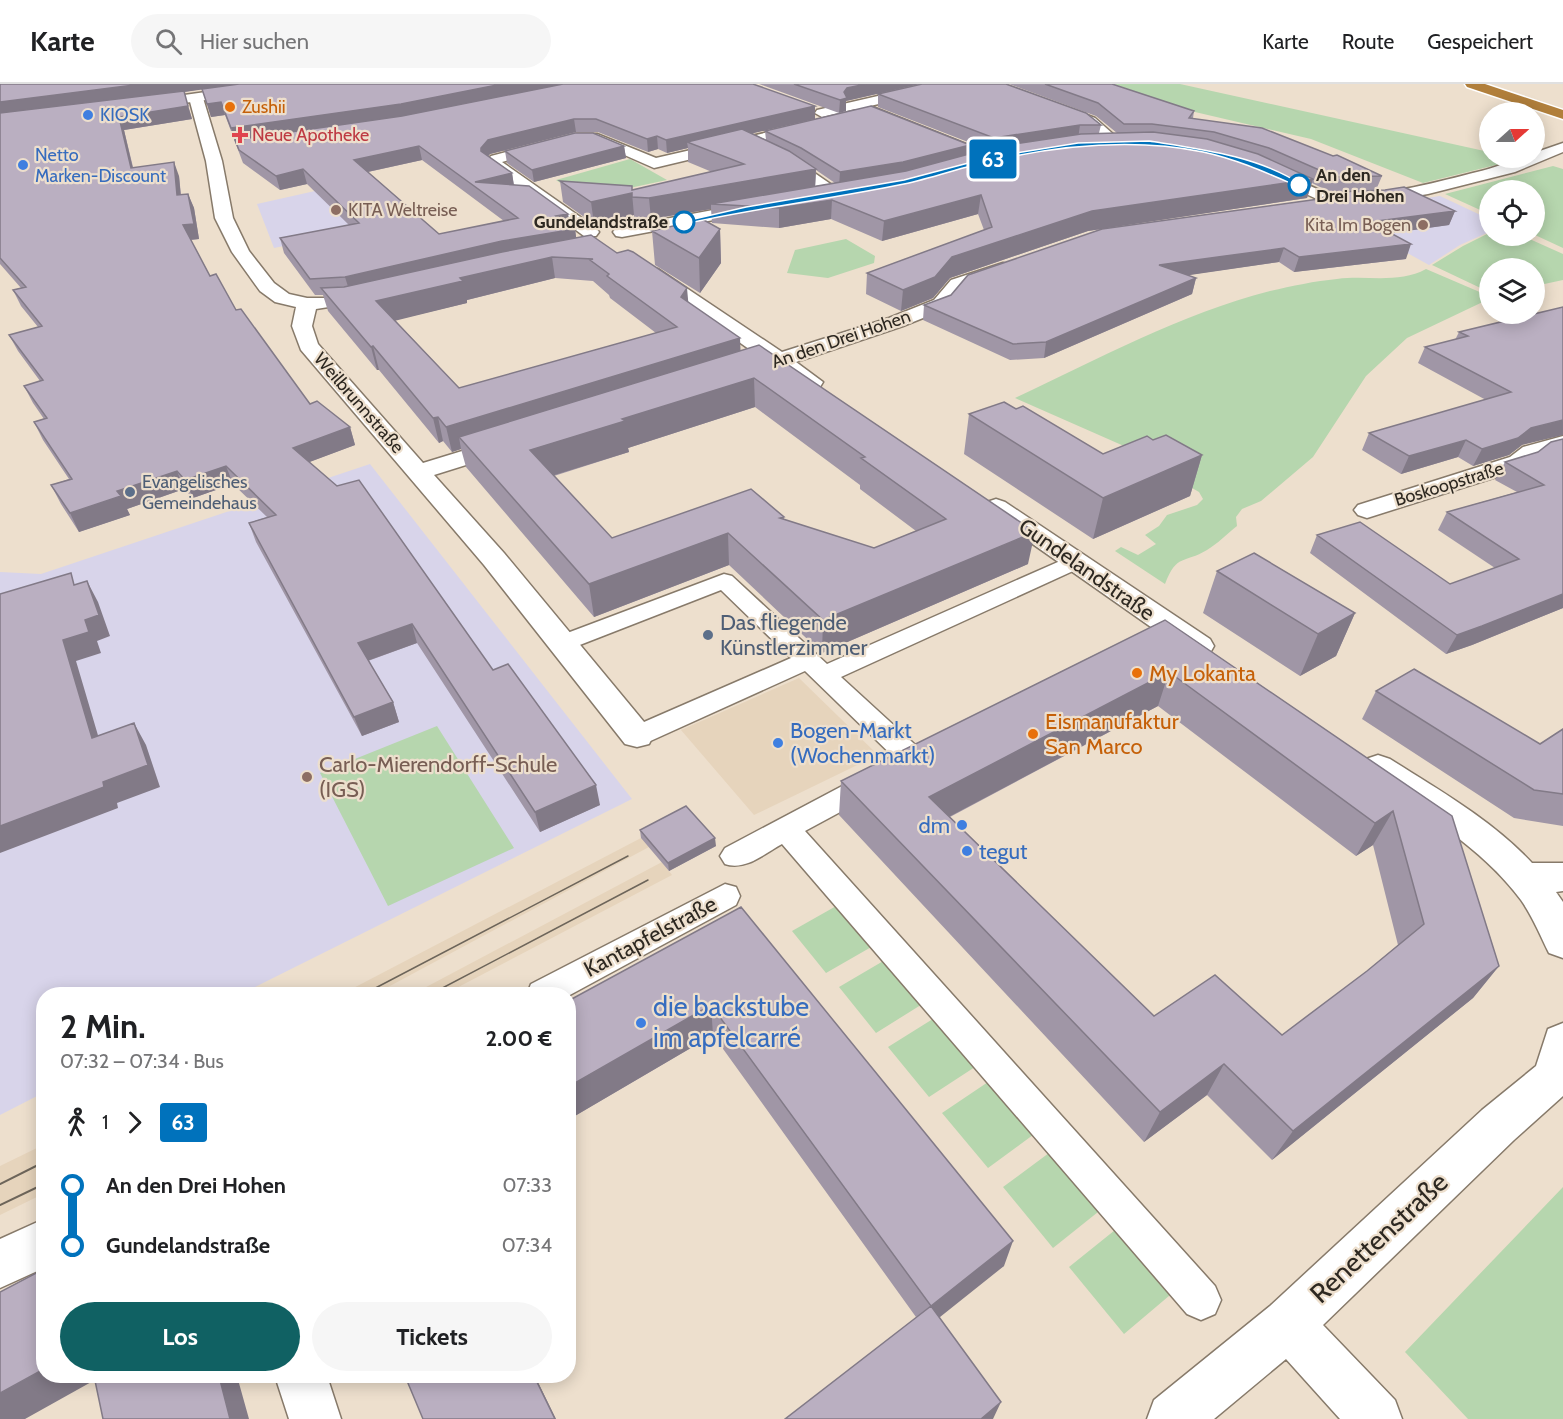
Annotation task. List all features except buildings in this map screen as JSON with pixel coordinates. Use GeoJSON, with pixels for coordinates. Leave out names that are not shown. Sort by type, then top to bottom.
{"type":"FeatureCollection","features":[{"type":"Feature","properties":{"kind":"highway"},"geometry":{"type":"LineString","coordinates":[[1472,84],[1563,115]]}},
{"type":"Feature","properties":{"kind":"highway"},"geometry":{"type":"LineString","coordinates":[[1501,84],[1563,101]]}},
{"type":"Feature","properties":{"kind":"street"},"geometry":{"type":"LineString","coordinates":[[126,106],[291,84]]}},
{"type":"Feature","properties":{"kind":"street"},"geometry":{"type":"LineString","coordinates":[[838,119],[817,111],[856,105],[947,84]]}},
{"type":"Feature","properties":{"kind":"street"},"geometry":{"type":"LineString","coordinates":[[991,84],[1090,121],[1120,142],[1096,144]]}},
{"type":"Feature","properties":{"kind":"street"},"geometry":{"type":"LineString","coordinates":[[196,98],[217,150],[224,218],[241,252],[267,288],[282,297],[308,304],[350,300]]}},
{"type":"Feature","properties":{"kind":"street"},"geometry":{"type":"LineString","coordinates":[[856,105],[997,158],[969,165]]}},
{"type":"Feature","properties":{"kind":"street"},"geometry":{"type":"LineString","coordinates":[[828,393],[632,253],[583,237],[493,163],[496,159],[576,138],[597,138],[654,163],[873,111]]}},
{"type":"Feature","properties":{"kind":"street"},"geometry":{"type":"LineString","coordinates":[[746,142],[843,193],[815,197]]}},
{"type":"Feature","properties":{"kind":"street"},"geometry":{"type":"LineString","coordinates":[[1302,207],[1314,206],[1328,199],[1380,197],[1466,180],[1509,170],[1563,147]]}},
{"type":"Feature","properties":{"kind":"street"},"geometry":{"type":"LineString","coordinates":[[1259,167],[1328,199]]}},
{"type":"Feature","properties":{"kind":"street"},"geometry":{"type":"LineString","coordinates":[[632,253],[684,222],[771,204]]}},
{"type":"Feature","properties":{"kind":"street","name":"An den Drei Hohen"},"geometry":{"type":"LineString","coordinates":[[744,371],[896,322],[932,308],[941,304],[958,284],[1021,262]]}},
{"type":"Feature","properties":{"kind":"street","name":"Weilbrunnstraße"},"geometry":{"type":"LineString","coordinates":[[308,304],[302,326],[308,346],[530,601],[637,736]]}},
{"type":"Feature","properties":{"kind":"street"},"geometry":{"type":"LineString","coordinates":[[419,472],[521,441]]}},
{"type":"Feature","properties":{"kind":"street","name":"Boskoopstraße"},"geometry":{"type":"LineString","coordinates":[[1367,510],[1519,462],[1532,452],[1563,443]]}},
{"type":"Feature","properties":{"kind":"street","name":"Gundelandstraße"},"geometry":{"type":"LineString","coordinates":[[975,492],[1220,661]]}},
{"type":"Feature","properties":{"kind":"street"},"geometry":{"type":"LineString","coordinates":[[637,736],[816,668],[1076,561]]}},
{"type":"Feature","properties":{"kind":"street"},"geometry":{"type":"LineString","coordinates":[[562,643],[724,581],[816,668],[923,754],[735,856]]}},
{"type":"Feature","properties":{"kind":"street"},"geometry":{"type":"LineString","coordinates":[[1149,642],[1174,630]]}},
{"type":"Feature","properties":{"kind":"street"},"geometry":{"type":"LineString","coordinates":[[1362,756],[1458,819],[1526,878],[1559,930],[1563,942]]}},
{"type":"Feature","properties":{"kind":"street"},"geometry":{"type":"LineString","coordinates":[[786,829],[1201,1300]]}},
{"type":"Feature","properties":{"kind":"street"},"geometry":{"type":"LineString","coordinates":[[1526,878],[1563,877]]}},
{"type":"Feature","properties":{"kind":"street","name":"Kantapfelstraße"},"geometry":{"type":"LineString","coordinates":[[556,987],[725,896]]}},
{"type":"Feature","properties":{"kind":"street","name":"Renettenstraße"},"geometry":{"type":"LineString","coordinates":[[1173,1419],[1288,1324],[1498,1125],[1554,1077],[1563,1042]]}},
{"type":"Feature","properties":{"kind":"street"},"geometry":{"type":"LineString","coordinates":[[0,1264],[36,1247]]}},
{"type":"Feature","properties":{"kind":"street"},"geometry":{"type":"LineString","coordinates":[[1288,1324],[1376,1419]]}},
{"type":"Feature","properties":{"kind":"street"},"geometry":{"type":"LineString","coordinates":[[303,1383],[315,1419]]}},
{"type":"Feature","properties":{"kind":"shaded area","name":"KITA Weltreise"},"geometry":{"type":"Polygon","coordinates":[[[364,180],[374,180],[421,217],[274,248],[257,204],[364,180]]]}},
{"type":"Feature","properties":{"kind":"shaded area","name":"Kita Im Bogen"},"geometry":{"type":"Polygon","coordinates":[[[1440,196],[1479,214],[1479,236],[1460,245],[1429,265],[1333,212],[1440,196]]]}},
{"type":"Feature","properties":{"kind":"shaded area","name":"Carlo-Mierendorff-Schule (IGS)"},"geometry":{"type":"Polygon","coordinates":[[[370,464],[632,799],[255,987],[36,987],[36,1097],[0,1115],[0,572],[41,574],[370,464]]]}},
{"type":"Feature","properties":{"kind":"shaded area","name":"Bogen-Markt (Wochenmarkt)"},"geometry":{"type":"Polygon","coordinates":[[[799,678],[878,755],[754,815],[681,730],[799,678]]]}},
{"type":"Feature","properties":{"kind":"shaded area"},"geometry":{"type":"Polygon","coordinates":[[[641,838],[649,847],[388,987],[355,987],[641,838]]]}},
{"type":"Feature","properties":{"kind":"shaded area"},"geometry":{"type":"Polygon","coordinates":[[[662,862],[672,875],[458,987],[426,987],[662,862]]]}},
{"type":"Feature","properties":{"kind":"shaded area"},"geometry":{"type":"Polygon","coordinates":[[[36,1148],[36,1197],[0,1215],[0,1166],[36,1148]]]}},
{"type":"Feature","properties":{"kind":"green space"},"geometry":{"type":"Polygon","coordinates":[[[1104,84],[1180,84],[1479,150],[1479,168],[1484,168],[1423,183],[1311,139],[1195,112],[1104,84]]]}},
{"type":"Feature","properties":{"kind":"green space"},"geometry":{"type":"Polygon","coordinates":[[[630,159],[667,180],[583,198],[556,180],[630,159]]]}},
{"type":"Feature","properties":{"kind":"green space"},"geometry":{"type":"Polygon","coordinates":[[[1553,166],[1563,169],[1563,248],[1545,240],[1545,180],[1499,180],[1553,166]]]}},
{"type":"Feature","properties":{"kind":"green space"},"geometry":{"type":"Polygon","coordinates":[[[1479,185],[1479,209],[1445,194],[1479,185]]]}},
{"type":"Feature","properties":{"kind":"green space"},"geometry":{"type":"Polygon","coordinates":[[[1479,238],[1479,246],[1545,246],[1563,254],[1563,280],[1545,284],[1545,258],[1479,258],[1479,287],[1432,265],[1479,238]]]}},
{"type":"Feature","properties":{"kind":"green space"},"geometry":{"type":"Polygon","coordinates":[[[846,239],[875,256],[874,263],[828,278],[787,273],[795,250],[846,239]]]}},
{"type":"Feature","properties":{"kind":"green space"},"geometry":{"type":"Polygon","coordinates":[[[1426,269],[1479,292],[1479,304],[1407,338],[1366,376],[1313,457],[1261,501],[1242,509],[1236,517],[1237,526],[1214,545],[1177,563],[1165,584],[1115,551],[1121,547],[1138,555],[1156,544],[1145,535],[1159,526],[1167,515],[1197,505],[1203,499],[1199,492],[1133,450],[1015,398],[1172,325],[1237,301],[1312,282],[1348,278],[1394,278],[1416,274],[1426,269]]]}},
{"type":"Feature","properties":{"kind":"green space"},"geometry":{"type":"Polygon","coordinates":[[[437,726],[514,848],[388,906],[320,773],[437,726]]]}},
{"type":"Feature","properties":{"kind":"green space"},"geometry":{"type":"Polygon","coordinates":[[[838,905],[873,946],[826,973],[792,931],[838,905]]]}},
{"type":"Feature","properties":{"kind":"green space"},"geometry":{"type":"Polygon","coordinates":[[[885,960],[924,1003],[876,1033],[839,987],[885,960]]]}},
{"type":"Feature","properties":{"kind":"green space"},"geometry":{"type":"Polygon","coordinates":[[[936,1017],[978,1065],[929,1097],[888,1047],[936,1017]]]}},
{"type":"Feature","properties":{"kind":"green space"},"geometry":{"type":"Polygon","coordinates":[[[991,1080],[1037,1132],[988,1168],[942,1113],[991,1080]]]}},
{"type":"Feature","properties":{"kind":"green space"},"geometry":{"type":"Polygon","coordinates":[[[1053,1150],[1103,1208],[1053,1248],[1003,1187],[1053,1150]]]}},
{"type":"Feature","properties":{"kind":"green space"},"geometry":{"type":"Polygon","coordinates":[[[1563,1187],[1563,1419],[1468,1419],[1405,1352],[1563,1187]]]}},
{"type":"Feature","properties":{"kind":"green space"},"geometry":{"type":"Polygon","coordinates":[[[1120,1226],[1176,1290],[1124,1334],[1069,1267],[1120,1226]]]}},
{"type":"Feature","properties":{"kind":"tram line"},"geometry":{"type":"LineString","coordinates":[[377,987],[628,856]]}},
{"type":"Feature","properties":{"kind":"tram line"},"geometry":{"type":"LineString","coordinates":[[444,987],[648,880]]}},
{"type":"Feature","properties":{"kind":"tram line"},"geometry":{"type":"LineString","coordinates":[[0,1184],[36,1166]]}},
{"type":"Feature","properties":{"kind":"tram line"},"geometry":{"type":"LineString","coordinates":[[0,1205],[36,1188]]}},
{"type":"Feature","properties":{"kind":"bus line","name":"63"},"geometry":{"type":"LineString","coordinates":[[684,222],[746,208],[904,182],[991,159],[1078,144],[1149,143],[1205,151],[1259,167],[1299,185]]}},
{"type":"Feature","properties":{"kind":"place","name":"Zushii"},"geometry":{"type":"Point","coordinates":[230,107]}},
{"type":"Feature","properties":{"kind":"place","name":"KIOSK"},"geometry":{"type":"Point","coordinates":[88,115]}},
{"type":"Feature","properties":{"kind":"place","name":"Neue Apotheke"},"geometry":{"type":"Point","coordinates":[240,135]}},
{"type":"Feature","properties":{"kind":"place","name":"Netto Marken-Discount"},"geometry":{"type":"Point","coordinates":[23,165]}},
{"type":"Feature","properties":{"kind":"place","name":"An den Drei Hohen"},"geometry":{"type":"Point","coordinates":[1299,185]}},
{"type":"Feature","properties":{"kind":"place","name":"KITA Weltreise"},"geometry":{"type":"Point","coordinates":[336,210]}},
{"type":"Feature","properties":{"kind":"place","name":"Gundelandstraße"},"geometry":{"type":"Point","coordinates":[684,222]}},
{"type":"Feature","properties":{"kind":"place","name":"Kita Im Bogen"},"geometry":{"type":"Point","coordinates":[1423,225]}},
{"type":"Feature","properties":{"kind":"place","name":"Evangelisches Gemeindehaus"},"geometry":{"type":"Point","coordinates":[130,492]}},
{"type":"Feature","properties":{"kind":"place","name":"Das fliegende Künstlerzimmer"},"geometry":{"type":"Point","coordinates":[708,635]}},
{"type":"Feature","properties":{"kind":"place","name":"My Lokanta"},"geometry":{"type":"Point","coordinates":[1137,673]}},
{"type":"Feature","properties":{"kind":"place","name":"Eismanufaktur San Marco"},"geometry":{"type":"Point","coordinates":[1033,734]}},
{"type":"Feature","properties":{"kind":"place","name":"Bogen-Markt (Wochenmarkt)"},"geometry":{"type":"Point","coordinates":[778,743]}},
{"type":"Feature","properties":{"kind":"place","name":"Carlo-Mierendorff-Schule (IGS)"},"geometry":{"type":"Point","coordinates":[307,777]}},
{"type":"Feature","properties":{"kind":"place","name":"dm"},"geometry":{"type":"Point","coordinates":[962,825]}},
{"type":"Feature","properties":{"kind":"place","name":"tegut"},"geometry":{"type":"Point","coordinates":[967,851]}},
{"type":"Feature","properties":{"kind":"place","name":"die backstube im apfelcarré"},"geometry":{"type":"Point","coordinates":[641,1023]}}]}
